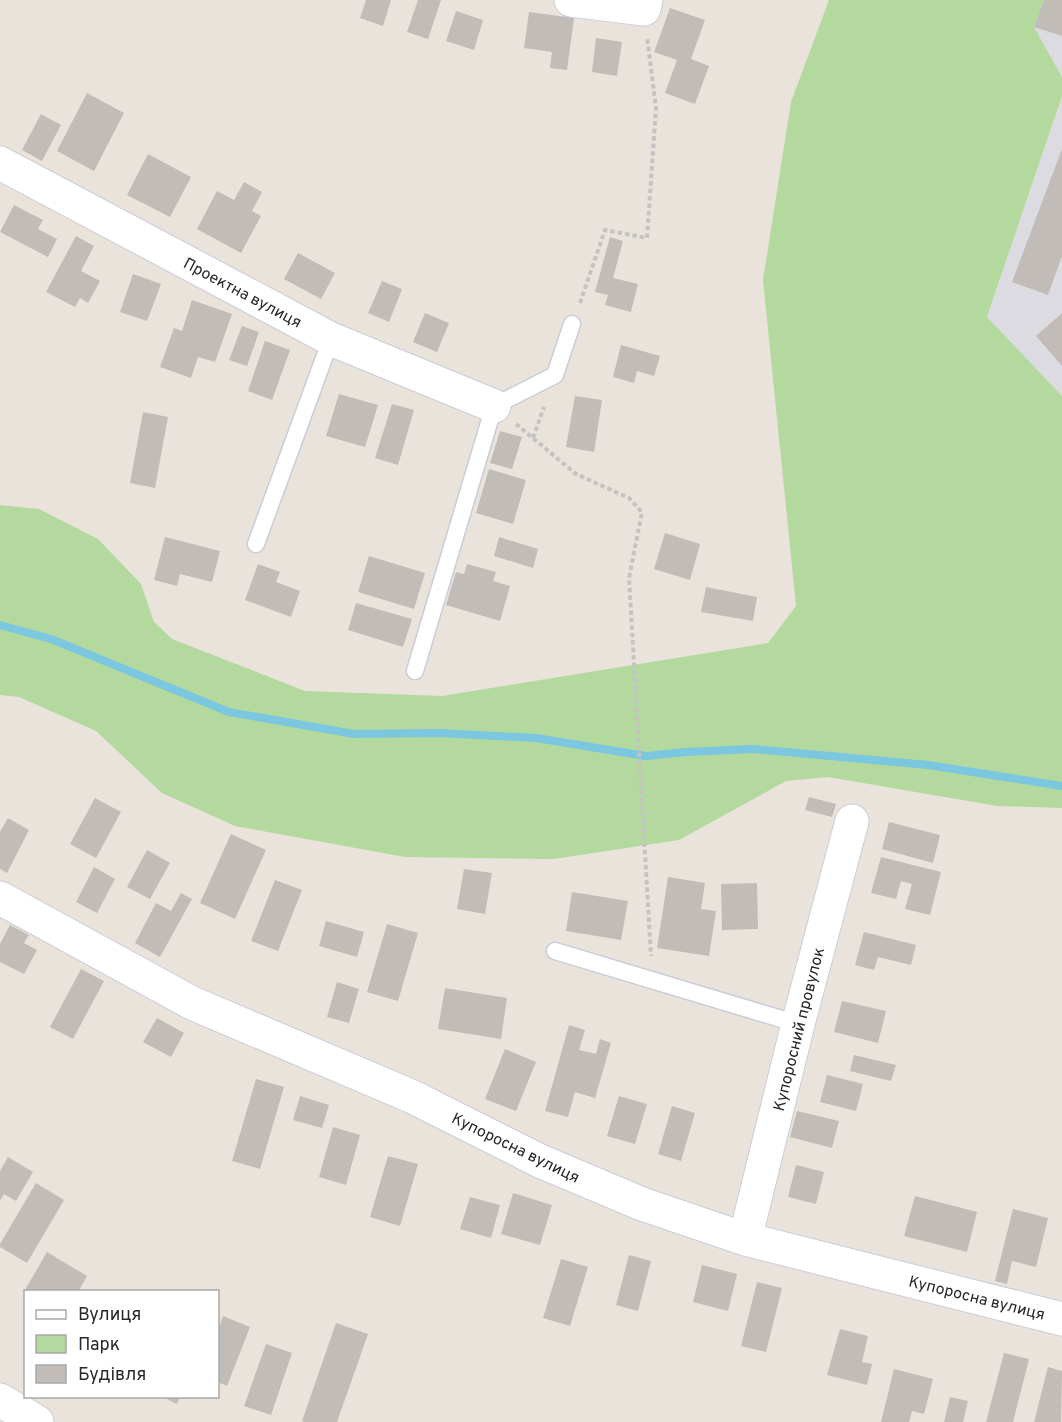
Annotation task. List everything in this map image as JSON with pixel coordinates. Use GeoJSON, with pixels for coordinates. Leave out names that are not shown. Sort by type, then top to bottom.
{"type":"FeatureCollection","features":[{"type":"Feature","properties":{"kind":"street"},"geometry":{"type":"LineString","coordinates":[[571,0],[645,5]]}},
{"type":"Feature","properties":{"kind":"street","name":"Проектна вулиця"},"geometry":{"type":"LineString","coordinates":[[0,163],[331,339],[494,406]]}},
{"type":"Feature","properties":{"kind":"street","name":"Купоросний провулок"},"geometry":{"type":"LineString","coordinates":[[745,1239],[798,1024],[852,821]]}},
{"type":"Feature","properties":{"kind":"street","name":"Купоросна вулиця"},"geometry":{"type":"LineString","coordinates":[[0,898],[192,1003],[413,1097],[550,1166],[642,1204],[745,1239],[1062,1319]]}},
{"type":"Feature","properties":{"kind":"street"},"geometry":{"type":"LineString","coordinates":[[0,1400],[37,1422]]}},
{"type":"Feature","properties":{"kind":"lane"},"geometry":{"type":"LineString","coordinates":[[415,671],[494,406],[555,375],[572,324]]}},
{"type":"Feature","properties":{"kind":"lane"},"geometry":{"type":"LineString","coordinates":[[255,544],[331,339]]}},
{"type":"Feature","properties":{"kind":"lane"},"geometry":{"type":"LineString","coordinates":[[555,951],[798,1024]]}},
{"type":"Feature","properties":{"kind":"path"},"geometry":{"type":"LineString","coordinates":[[572,324],[605,230],[647,238],[656,108],[645,5]]}},
{"type":"Feature","properties":{"kind":"path"},"geometry":{"type":"LineString","coordinates":[[494,406],[576,474],[629,498],[642,512],[629,578],[653,981]]}},
{"type":"Feature","properties":{"kind":"shaded area"},"geometry":{"type":"Polygon","coordinates":[[[1044,0],[1062,0],[1062,77],[1034,27],[1044,0]]]}},
{"type":"Feature","properties":{"kind":"shaded area"},"geometry":{"type":"Polygon","coordinates":[[[1062,96],[1062,396],[987,318],[1062,96]]]}},
{"type":"Feature","properties":{"kind":"green space"},"geometry":{"type":"Polygon","coordinates":[[[829,0],[1044,0],[1034,27],[1062,77],[1062,96],[987,317],[1062,396],[1062,808],[997,806],[828,777],[786,781],[679,840],[554,859],[405,857],[235,826],[162,793],[96,731],[19,697],[0,695],[0,505],[39,509],[98,539],[141,584],[154,622],[172,639],[305,691],[442,696],[768,643],[796,606],[763,280],[791,102],[829,0]]]}},
{"type":"Feature","properties":{"kind":"building"},"geometry":{"type":"Polygon","coordinates":[[[366,0],[391,0],[383,26],[360,18],[366,0]]]}},
{"type":"Feature","properties":{"kind":"building"},"geometry":{"type":"Polygon","coordinates":[[[418,0],[441,0],[428,39],[407,32],[418,0]]]}},
{"type":"Feature","properties":{"kind":"building"},"geometry":{"type":"Polygon","coordinates":[[[1044,0],[1062,0],[1062,36],[1034,27],[1044,0]]]}},
{"type":"Feature","properties":{"kind":"building"},"geometry":{"type":"Polygon","coordinates":[[[670,8],[705,20],[691,59],[709,66],[695,104],[665,93],[677,60],[654,52],[670,8]]]}},
{"type":"Feature","properties":{"kind":"building"},"geometry":{"type":"Polygon","coordinates":[[[456,11],[483,20],[474,50],[446,41],[456,11]]]}},
{"type":"Feature","properties":{"kind":"building"},"geometry":{"type":"Polygon","coordinates":[[[529,12],[574,18],[567,70],[550,68],[552,52],[524,48],[529,12]]]}},
{"type":"Feature","properties":{"kind":"building"},"geometry":{"type":"Polygon","coordinates":[[[596,38],[622,42],[617,76],[592,72],[596,38]]]}},
{"type":"Feature","properties":{"kind":"building"},"geometry":{"type":"Polygon","coordinates":[[[87,93],[124,113],[94,171],[57,151],[87,93]]]}},
{"type":"Feature","properties":{"kind":"building"},"geometry":{"type":"Polygon","coordinates":[[[41,114],[61,125],[42,161],[22,150],[41,114]]]}},
{"type":"Feature","properties":{"kind":"building"},"geometry":{"type":"Polygon","coordinates":[[[1062,149],[1062,256],[1048,295],[1012,282],[1062,149]]]}},
{"type":"Feature","properties":{"kind":"building"},"geometry":{"type":"Polygon","coordinates":[[[148,154],[191,177],[170,217],[127,195],[148,154]]]}},
{"type":"Feature","properties":{"kind":"building"},"geometry":{"type":"Polygon","coordinates":[[[244,182],[262,192],[252,211],[261,216],[241,253],[197,229],[217,191],[234,200],[244,182]]]}},
{"type":"Feature","properties":{"kind":"building"},"geometry":{"type":"Polygon","coordinates":[[[14,205],[43,220],[38,229],[57,239],[48,257],[0,232],[14,205]]]}},
{"type":"Feature","properties":{"kind":"building"},"geometry":{"type":"Polygon","coordinates":[[[76,236],[94,246],[81,271],[100,281],[88,303],[80,298],[75,307],[46,292],[76,236]]]}},
{"type":"Feature","properties":{"kind":"building"},"geometry":{"type":"Polygon","coordinates":[[[610,237],[623,241],[613,278],[638,284],[631,312],[605,305],[608,295],[595,292],[610,237]]]}},
{"type":"Feature","properties":{"kind":"building"},"geometry":{"type":"Polygon","coordinates":[[[298,253],[335,273],[321,299],[284,279],[298,253]]]}},
{"type":"Feature","properties":{"kind":"building"},"geometry":{"type":"Polygon","coordinates":[[[133,274],[161,284],[147,321],[120,312],[133,274]]]}},
{"type":"Feature","properties":{"kind":"building"},"geometry":{"type":"Polygon","coordinates":[[[382,281],[402,289],[389,322],[368,313],[382,281]]]}},
{"type":"Feature","properties":{"kind":"building"},"geometry":{"type":"Polygon","coordinates":[[[192,300],[232,314],[215,362],[198,357],[191,378],[160,367],[174,328],[182,331],[192,300]]]}},
{"type":"Feature","properties":{"kind":"building"},"geometry":{"type":"Polygon","coordinates":[[[425,313],[449,323],[437,352],[413,342],[425,313]]]}},
{"type":"Feature","properties":{"kind":"building"},"geometry":{"type":"Polygon","coordinates":[[[1062,313],[1062,366],[1036,336],[1062,313]]]}},
{"type":"Feature","properties":{"kind":"building"},"geometry":{"type":"Polygon","coordinates":[[[242,326],[259,332],[247,366],[229,360],[242,326]]]}},
{"type":"Feature","properties":{"kind":"building"},"geometry":{"type":"Polygon","coordinates":[[[265,341],[290,350],[272,400],[248,391],[265,341]]]}},
{"type":"Feature","properties":{"kind":"building"},"geometry":{"type":"Polygon","coordinates":[[[621,345],[660,356],[654,376],[637,371],[634,383],[613,377],[621,345]]]}},
{"type":"Feature","properties":{"kind":"building"},"geometry":{"type":"Polygon","coordinates":[[[339,394],[378,405],[365,447],[326,436],[339,394]]]}},
{"type":"Feature","properties":{"kind":"building"},"geometry":{"type":"Polygon","coordinates":[[[575,396],[602,400],[594,452],[566,447],[575,396]]]}},
{"type":"Feature","properties":{"kind":"building"},"geometry":{"type":"Polygon","coordinates":[[[392,404],[414,410],[398,465],[375,458],[392,404]]]}},
{"type":"Feature","properties":{"kind":"building"},"geometry":{"type":"Polygon","coordinates":[[[143,412],[168,417],[155,488],[130,483],[143,412]]]}},
{"type":"Feature","properties":{"kind":"building"},"geometry":{"type":"Polygon","coordinates":[[[500,431],[522,437],[512,469],[490,463],[500,431]]]}},
{"type":"Feature","properties":{"kind":"building"},"geometry":{"type":"Polygon","coordinates":[[[489,469],[526,480],[513,524],[476,513],[489,469]]]}},
{"type":"Feature","properties":{"kind":"building"},"geometry":{"type":"Polygon","coordinates":[[[665,533],[700,544],[690,580],[654,569],[665,533]]]}},
{"type":"Feature","properties":{"kind":"building"},"geometry":{"type":"Polygon","coordinates":[[[165,537],[220,551],[212,582],[180,574],[177,586],[154,580],[165,537]]]}},
{"type":"Feature","properties":{"kind":"building"},"geometry":{"type":"Polygon","coordinates":[[[499,537],[538,549],[533,568],[494,556],[499,537]]]}},
{"type":"Feature","properties":{"kind":"building"},"geometry":{"type":"Polygon","coordinates":[[[369,556],[425,573],[414,609],[358,592],[369,556]]]}},
{"type":"Feature","properties":{"kind":"building"},"geometry":{"type":"Polygon","coordinates":[[[258,564],[280,572],[276,582],[300,591],[291,617],[245,600],[258,564]]]}},
{"type":"Feature","properties":{"kind":"building"},"geometry":{"type":"Polygon","coordinates":[[[467,564],[496,572],[493,581],[510,586],[500,621],[446,605],[456,572],[464,574],[467,564]]]}},
{"type":"Feature","properties":{"kind":"building"},"geometry":{"type":"Polygon","coordinates":[[[706,587],[757,597],[753,621],[701,612],[706,587]]]}},
{"type":"Feature","properties":{"kind":"building"},"geometry":{"type":"Polygon","coordinates":[[[356,603],[412,619],[403,647],[348,630],[356,603]]]}},
{"type":"Feature","properties":{"kind":"building"},"geometry":{"type":"Polygon","coordinates":[[[809,797],[836,804],[832,817],[805,810],[809,797]]]}},
{"type":"Feature","properties":{"kind":"building"},"geometry":{"type":"Polygon","coordinates":[[[95,798],[121,812],[96,858],[70,844],[95,798]]]}},
{"type":"Feature","properties":{"kind":"building"},"geometry":{"type":"Polygon","coordinates":[[[8,818],[29,830],[7,873],[0,869],[0,832],[8,818]]]}},
{"type":"Feature","properties":{"kind":"building"},"geometry":{"type":"Polygon","coordinates":[[[889,822],[940,835],[933,863],[882,849],[889,822]]]}},
{"type":"Feature","properties":{"kind":"building"},"geometry":{"type":"Polygon","coordinates":[[[231,834],[266,850],[235,919],[200,903],[231,834]]]}},
{"type":"Feature","properties":{"kind":"building"},"geometry":{"type":"Polygon","coordinates":[[[147,850],[170,863],[150,899],[127,887],[147,850]]]}},
{"type":"Feature","properties":{"kind":"building"},"geometry":{"type":"Polygon","coordinates":[[[881,857],[941,872],[930,915],[905,909],[912,884],[901,881],[896,899],[871,893],[881,857]]]}},
{"type":"Feature","properties":{"kind":"building"},"geometry":{"type":"Polygon","coordinates":[[[94,867],[115,879],[97,913],[76,902],[94,867]]]}},
{"type":"Feature","properties":{"kind":"building"},"geometry":{"type":"Polygon","coordinates":[[[464,869],[492,873],[485,914],[457,909],[464,869]]]}},
{"type":"Feature","properties":{"kind":"building"},"geometry":{"type":"Polygon","coordinates":[[[668,877],[705,883],[701,909],[716,911],[709,956],[657,948],[668,877]]]}},
{"type":"Feature","properties":{"kind":"building"},"geometry":{"type":"Polygon","coordinates":[[[275,880],[302,890],[278,951],[251,941],[275,880]]]}},
{"type":"Feature","properties":{"kind":"building"},"geometry":{"type":"Polygon","coordinates":[[[757,883],[758,929],[722,930],[721,884],[757,883]]]}},
{"type":"Feature","properties":{"kind":"building"},"geometry":{"type":"Polygon","coordinates":[[[572,892],[628,901],[621,940],[566,931],[572,892]]]}},
{"type":"Feature","properties":{"kind":"building"},"geometry":{"type":"Polygon","coordinates":[[[181,893],[192,899],[160,957],[135,943],[156,903],[171,911],[181,893]]]}},
{"type":"Feature","properties":{"kind":"building"},"geometry":{"type":"Polygon","coordinates":[[[326,921],[364,932],[357,957],[319,946],[326,921]]]}},
{"type":"Feature","properties":{"kind":"building"},"geometry":{"type":"Polygon","coordinates":[[[387,924],[418,933],[398,1001],[367,992],[387,924]]]}},
{"type":"Feature","properties":{"kind":"building"},"geometry":{"type":"Polygon","coordinates":[[[10,925],[29,935],[24,943],[37,950],[24,974],[0,962],[0,944],[10,925]]]}},
{"type":"Feature","properties":{"kind":"building"},"geometry":{"type":"Polygon","coordinates":[[[864,932],[916,945],[911,965],[878,957],[874,970],[855,965],[864,932]]]}},
{"type":"Feature","properties":{"kind":"building"},"geometry":{"type":"Polygon","coordinates":[[[81,969],[104,981],[73,1039],[50,1027],[81,969]]]}},
{"type":"Feature","properties":{"kind":"building"},"geometry":{"type":"Polygon","coordinates":[[[337,982],[359,989],[349,1023],[327,1017],[337,982]]]}},
{"type":"Feature","properties":{"kind":"building"},"geometry":{"type":"Polygon","coordinates":[[[445,988],[507,998],[501,1039],[438,1029],[445,988]]]}},
{"type":"Feature","properties":{"kind":"building"},"geometry":{"type":"Polygon","coordinates":[[[842,1001],[886,1011],[878,1043],[834,1032],[842,1001]]]}},
{"type":"Feature","properties":{"kind":"building"},"geometry":{"type":"Polygon","coordinates":[[[157,1018],[184,1033],[171,1057],[143,1042],[157,1018]]]}},
{"type":"Feature","properties":{"kind":"building"},"geometry":{"type":"Polygon","coordinates":[[[569,1025],[585,1030],[579,1050],[596,1054],[600,1039],[611,1043],[595,1098],[575,1092],[568,1117],[545,1111],[569,1025]]]}},
{"type":"Feature","properties":{"kind":"building"},"geometry":{"type":"Polygon","coordinates":[[[505,1049],[536,1062],[516,1111],[485,1099],[505,1049]]]}},
{"type":"Feature","properties":{"kind":"building"},"geometry":{"type":"Polygon","coordinates":[[[854,1055],[896,1065],[891,1081],[850,1071],[854,1055]]]}},
{"type":"Feature","properties":{"kind":"building"},"geometry":{"type":"Polygon","coordinates":[[[827,1075],[863,1084],[856,1111],[820,1102],[827,1075]]]}},
{"type":"Feature","properties":{"kind":"building"},"geometry":{"type":"Polygon","coordinates":[[[256,1079],[284,1087],[260,1169],[232,1161],[256,1079]]]}},
{"type":"Feature","properties":{"kind":"building"},"geometry":{"type":"Polygon","coordinates":[[[300,1096],[329,1105],[322,1128],[293,1120],[300,1096]]]}},
{"type":"Feature","properties":{"kind":"building"},"geometry":{"type":"Polygon","coordinates":[[[619,1096],[647,1104],[635,1144],[607,1136],[619,1096]]]}},
{"type":"Feature","properties":{"kind":"building"},"geometry":{"type":"Polygon","coordinates":[[[672,1106],[695,1113],[681,1161],[658,1154],[672,1106]]]}},
{"type":"Feature","properties":{"kind":"building"},"geometry":{"type":"Polygon","coordinates":[[[797,1111],[839,1121],[832,1148],[790,1137],[797,1111]]]}},
{"type":"Feature","properties":{"kind":"building"},"geometry":{"type":"Polygon","coordinates":[[[333,1127],[360,1135],[346,1185],[319,1177],[333,1127]]]}},
{"type":"Feature","properties":{"kind":"building"},"geometry":{"type":"Polygon","coordinates":[[[388,1156],[418,1164],[400,1226],[370,1217],[388,1156]]]}},
{"type":"Feature","properties":{"kind":"building"},"geometry":{"type":"Polygon","coordinates":[[[8,1157],[33,1172],[16,1201],[4,1194],[0,1201],[0,1171],[8,1157]]]}},
{"type":"Feature","properties":{"kind":"building"},"geometry":{"type":"Polygon","coordinates":[[[796,1165],[824,1172],[816,1204],[788,1197],[796,1165]]]}},
{"type":"Feature","properties":{"kind":"building"},"geometry":{"type":"Polygon","coordinates":[[[36,1183],[64,1200],[27,1263],[0,1247],[0,1244],[36,1183]]]}},
{"type":"Feature","properties":{"kind":"building"},"geometry":{"type":"Polygon","coordinates":[[[513,1193],[552,1205],[540,1245],[501,1234],[513,1193]]]}},
{"type":"Feature","properties":{"kind":"building"},"geometry":{"type":"Polygon","coordinates":[[[915,1196],[977,1212],[967,1252],[904,1236],[915,1196]]]}},
{"type":"Feature","properties":{"kind":"building"},"geometry":{"type":"Polygon","coordinates":[[[470,1197],[500,1205],[491,1238],[460,1229],[470,1197]]]}},
{"type":"Feature","properties":{"kind":"building"},"geometry":{"type":"Polygon","coordinates":[[[1013,1209],[1048,1218],[1036,1267],[1012,1261],[1007,1284],[995,1281],[1013,1209]]]}},
{"type":"Feature","properties":{"kind":"building"},"geometry":{"type":"Polygon","coordinates":[[[47,1252],[87,1276],[79,1290],[25,1290],[47,1252]]]}},
{"type":"Feature","properties":{"kind":"building"},"geometry":{"type":"Polygon","coordinates":[[[629,1255],[651,1261],[638,1311],[616,1305],[629,1255]]]}},
{"type":"Feature","properties":{"kind":"building"},"geometry":{"type":"Polygon","coordinates":[[[561,1259],[588,1267],[570,1326],[543,1318],[561,1259]]]}},
{"type":"Feature","properties":{"kind":"building"},"geometry":{"type":"Polygon","coordinates":[[[702,1265],[737,1274],[728,1311],[693,1302],[702,1265]]]}},
{"type":"Feature","properties":{"kind":"building"},"geometry":{"type":"Polygon","coordinates":[[[757,1282],[782,1288],[766,1352],[741,1346],[757,1282]]]}},
{"type":"Feature","properties":{"kind":"building"},"geometry":{"type":"Polygon","coordinates":[[[223,1316],[250,1327],[227,1386],[219,1382],[219,1328],[223,1316]]]}},
{"type":"Feature","properties":{"kind":"building"},"geometry":{"type":"Polygon","coordinates":[[[336,1323],[368,1334],[337,1422],[305,1422],[302,1421],[336,1323]]]}},
{"type":"Feature","properties":{"kind":"building"},"geometry":{"type":"Polygon","coordinates":[[[840,1329],[868,1336],[862,1362],[872,1364],[867,1385],[827,1375],[840,1329]]]}},
{"type":"Feature","properties":{"kind":"building"},"geometry":{"type":"Polygon","coordinates":[[[266,1344],[292,1353],[271,1415],[244,1406],[266,1344]]]}},
{"type":"Feature","properties":{"kind":"building"},"geometry":{"type":"Polygon","coordinates":[[[1004,1353],[1029,1359],[1013,1422],[986,1422],[1004,1353]]]}},
{"type":"Feature","properties":{"kind":"building"},"geometry":{"type":"Polygon","coordinates":[[[1048,1367],[1062,1371],[1061,1422],[1034,1422],[1048,1367]]]}},
{"type":"Feature","properties":{"kind":"building"},"geometry":{"type":"Polygon","coordinates":[[[894,1369],[933,1379],[924,1414],[912,1411],[909,1422],[881,1422],[894,1369]]]}},
{"type":"Feature","properties":{"kind":"building"},"geometry":{"type":"Polygon","coordinates":[[[950,1397],[968,1401],[963,1422],[944,1422],[950,1397]]]}},
{"type":"Feature","properties":{"kind":"building"},"geometry":{"type":"Polygon","coordinates":[[[165,1398],[179,1398],[177,1404],[165,1398]]]}},
{"type":"Feature","properties":{"kind":"waterway"},"geometry":{"type":"LineString","coordinates":[[0,625],[51,639],[229,712],[354,734],[440,733],[536,738],[646,756],[753,749],[928,765],[1062,786]]}}]}
